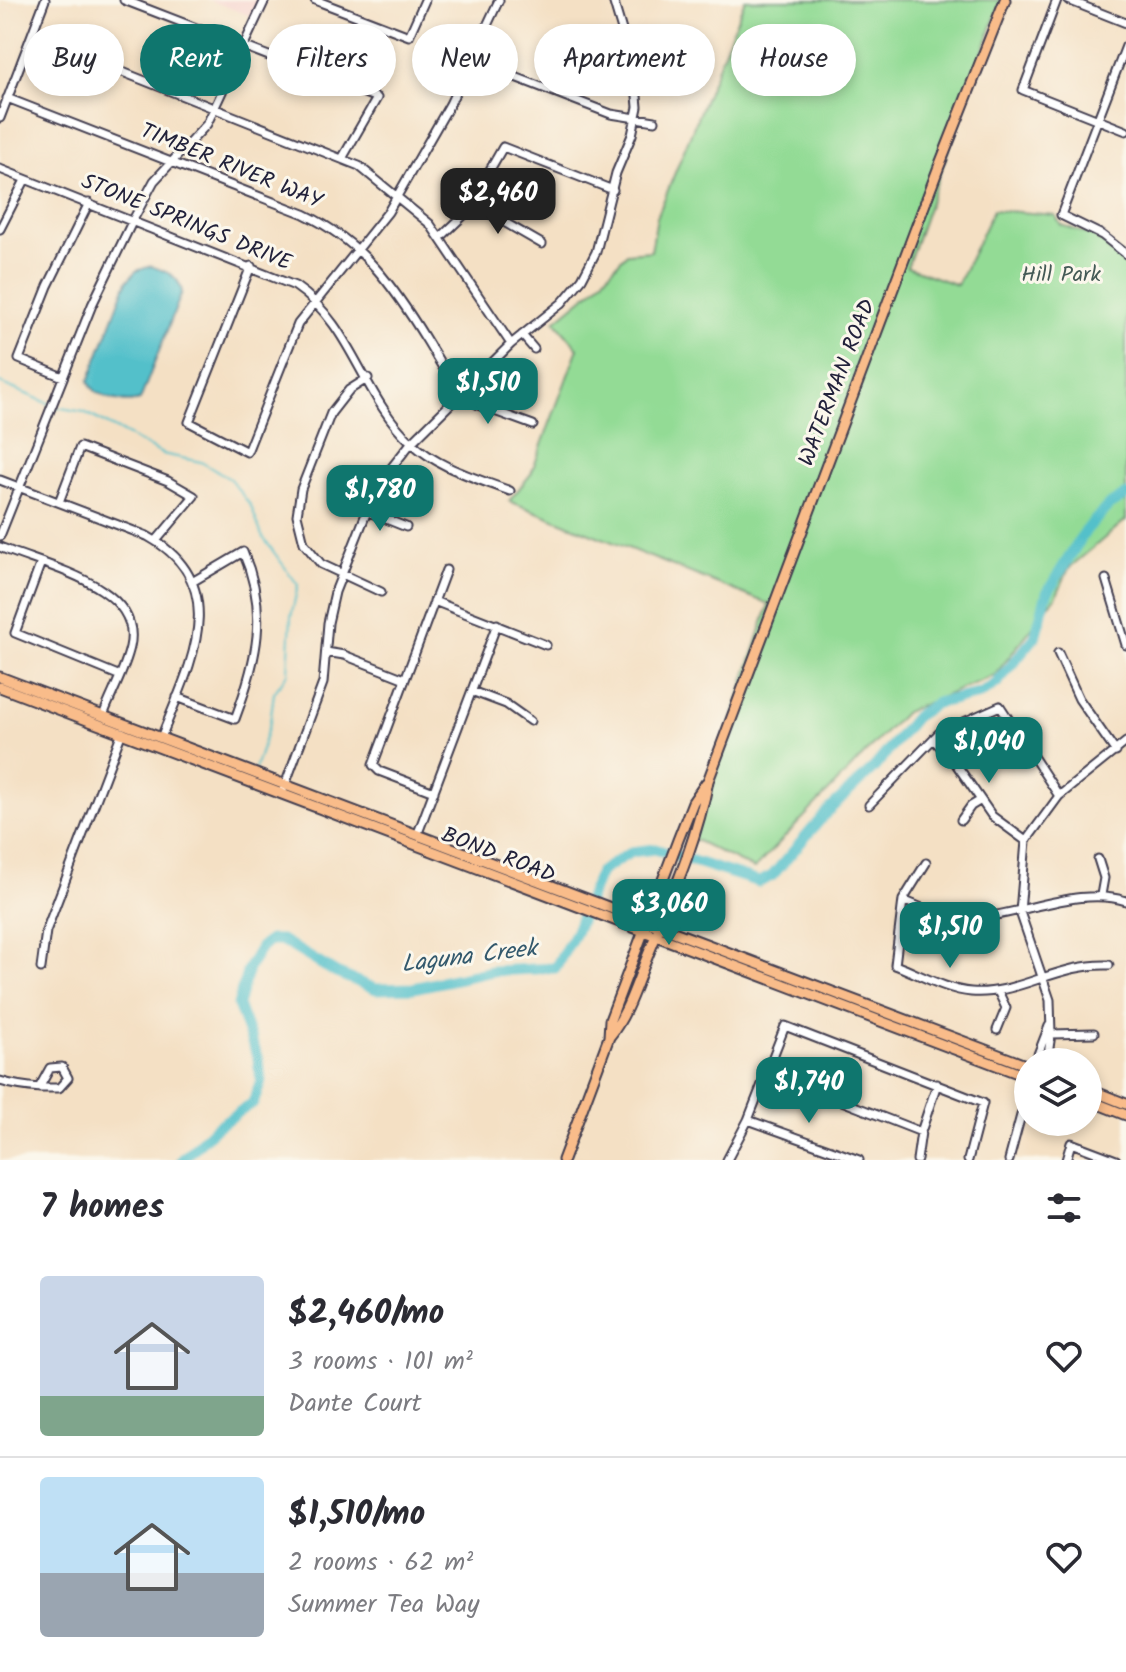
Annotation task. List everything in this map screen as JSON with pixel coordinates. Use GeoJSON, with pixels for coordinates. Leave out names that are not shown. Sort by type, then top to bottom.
{"type":"FeatureCollection","features":[{"type":"Feature","properties":{"kind":"main road","name":"WATERMAN ROAD"},"geometry":{"type":"LineString","coordinates":[[609,1037],[620,1024],[657,932],[690,843],[708,781],[938,169],[1005,0]]}},
{"type":"Feature","properties":{"kind":"main road","name":"BOND ROAD"},"geometry":{"type":"LineString","coordinates":[[0,677],[105,721],[122,732],[266,782],[571,904],[602,910]]}},
{"type":"Feature","properties":{"kind":"main road","name":"BOND ROAD"},"geometry":{"type":"LineString","coordinates":[[0,687],[161,738],[240,773]]}},
{"type":"Feature","properties":{"kind":"main road","name":"WATERMAN ROAD"},"geometry":{"type":"LineString","coordinates":[[563,1160],[609,1037],[610,1020],[678,840],[693,802],[708,781]]}},
{"type":"Feature","properties":{"kind":"main road","name":"BOND ROAD"},"geometry":{"type":"LineString","coordinates":[[284,789],[418,833],[580,897],[602,910],[1014,1072]]}},
{"type":"Feature","properties":{"kind":"main road"},"geometry":{"type":"LineString","coordinates":[[350,818],[365,819],[409,836],[418,833]]}},
{"type":"Feature","properties":{"kind":"main road","name":"BOND ROAD"},"geometry":{"type":"LineString","coordinates":[[657,932],[1014,1061]]}},
{"type":"Feature","properties":{"kind":"main road"},"geometry":{"type":"LineString","coordinates":[[1102,1095],[1126,1104]]}},
{"type":"Feature","properties":{"kind":"main road"},"geometry":{"type":"LineString","coordinates":[[1102,1106],[1126,1115]]}},
{"type":"Feature","properties":{"kind":"street"},"geometry":{"type":"LineString","coordinates":[[36,24],[45,0]]}},
{"type":"Feature","properties":{"kind":"street"},"geometry":{"type":"LineString","coordinates":[[124,0],[185,24]]}},
{"type":"Feature","properties":{"kind":"street"},"geometry":{"type":"LineString","coordinates":[[251,31],[265,0]]}},
{"type":"Feature","properties":{"kind":"street"},"geometry":{"type":"LineString","coordinates":[[315,0],[409,36],[425,0]]}},
{"type":"Feature","properties":{"kind":"street"},"geometry":{"type":"LineString","coordinates":[[488,24],[499,0]]}},
{"type":"Feature","properties":{"kind":"street"},"geometry":{"type":"LineString","coordinates":[[613,0],[620,24]]}},
{"type":"Feature","properties":{"kind":"street"},"geometry":{"type":"LineString","coordinates":[[1057,0],[1023,90],[1126,131]]}},
{"type":"Feature","properties":{"kind":"street"},"geometry":{"type":"LineString","coordinates":[[1068,0],[1126,23]]}},
{"type":"Feature","properties":{"kind":"street"},"geometry":{"type":"LineString","coordinates":[[1126,46],[1061,216],[1102,235],[1126,254]]}},
{"type":"Feature","properties":{"kind":"street"},"geometry":{"type":"LineString","coordinates":[[251,50],[377,98],[343,157]]}},
{"type":"Feature","properties":{"kind":"street"},"geometry":{"type":"LineString","coordinates":[[0,118],[24,56]]}},
{"type":"Feature","properties":{"kind":"street"},"geometry":{"type":"LineString","coordinates":[[124,72],[343,157],[399,195],[441,237],[511,344]]}},
{"type":"Feature","properties":{"kind":"street"},"geometry":{"type":"LineString","coordinates":[[0,536],[52,399],[133,220],[154,181],[200,134],[222,96]]}},
{"type":"Feature","properties":{"kind":"street"},"geometry":{"type":"LineString","coordinates":[[251,266],[189,422],[247,452],[293,334],[315,301],[399,195],[452,96]]}},
{"type":"Feature","properties":{"kind":"street"},"geometry":{"type":"LineString","coordinates":[[564,96],[611,114],[655,121]]}},
{"type":"Feature","properties":{"kind":"street"},"geometry":{"type":"LineString","coordinates":[[284,789],[319,694],[330,607],[366,511],[385,473],[511,344],[562,303],[582,279],[601,241],[613,190],[637,119],[637,96]]}},
{"type":"Feature","properties":{"kind":"street","name":"TIMBER RIVER WAY"},"geometry":{"type":"LineString","coordinates":[[7,98],[304,214],[359,249],[397,292],[461,394]]}},
{"type":"Feature","properties":{"kind":"street"},"geometry":{"type":"LineString","coordinates":[[441,237],[471,203],[503,147],[613,190]]}},
{"type":"Feature","properties":{"kind":"street","name":"STONE SPRINGS DRIVE"},"geometry":{"type":"LineString","coordinates":[[0,169],[295,286],[315,301],[340,330],[395,423],[411,443],[448,467],[510,491]]}},
{"type":"Feature","properties":{"kind":"street"},"geometry":{"type":"LineString","coordinates":[[0,229],[25,180]]}},
{"type":"Feature","properties":{"kind":"street"},"geometry":{"type":"LineString","coordinates":[[63,377],[19,359],[48,286],[89,203]]}},
{"type":"Feature","properties":{"kind":"street"},"geometry":{"type":"LineString","coordinates":[[471,203],[542,244]]}},
{"type":"Feature","properties":{"kind":"street"},"geometry":{"type":"LineString","coordinates":[[522,335],[534,349]]}},
{"type":"Feature","properties":{"kind":"street"},"geometry":{"type":"LineString","coordinates":[[368,378],[349,390],[331,413],[297,504],[298,524],[308,550],[321,564],[340,576],[381,592]]}},
{"type":"Feature","properties":{"kind":"street"},"geometry":{"type":"LineString","coordinates":[[461,394],[478,405],[533,425]]}},
{"type":"Feature","properties":{"kind":"street"},"geometry":{"type":"LineString","coordinates":[[59,502],[80,447],[168,481],[194,496],[156,541]]}},
{"type":"Feature","properties":{"kind":"street"},"geometry":{"type":"LineString","coordinates":[[0,480],[156,541],[180,562],[192,582],[200,625],[161,738]]}},
{"type":"Feature","properties":{"kind":"street"},"geometry":{"type":"LineString","coordinates":[[366,511],[406,527]]}},
{"type":"Feature","properties":{"kind":"street"},"geometry":{"type":"LineString","coordinates":[[0,547],[106,589],[121,603],[130,624],[130,645],[105,721]]}},
{"type":"Feature","properties":{"kind":"street"},"geometry":{"type":"LineString","coordinates":[[177,697],[235,719],[258,644],[258,599],[243,552],[192,582]]}},
{"type":"Feature","properties":{"kind":"street"},"geometry":{"type":"LineString","coordinates":[[40,565],[15,633],[118,675]]}},
{"type":"Feature","properties":{"kind":"street"},"geometry":{"type":"LineString","coordinates":[[434,792],[379,771],[373,765],[446,570]]}},
{"type":"Feature","properties":{"kind":"street"},"geometry":{"type":"LineString","coordinates":[[1106,579],[1126,645]]}},
{"type":"Feature","properties":{"kind":"street"},"geometry":{"type":"LineString","coordinates":[[434,601],[546,645]]}},
{"type":"Feature","properties":{"kind":"street"},"geometry":{"type":"LineString","coordinates":[[418,833],[474,692],[497,624]]}},
{"type":"Feature","properties":{"kind":"street"},"geometry":{"type":"LineString","coordinates":[[326,652],[344,655],[405,679]]}},
{"type":"Feature","properties":{"kind":"street"},"geometry":{"type":"LineString","coordinates":[[1058,653],[1079,699],[1116,752]]}},
{"type":"Feature","properties":{"kind":"street"},"geometry":{"type":"LineString","coordinates":[[474,692],[506,704],[530,721]]}},
{"type":"Feature","properties":{"kind":"street"},"geometry":{"type":"LineString","coordinates":[[869,805],[950,726],[1000,706],[1059,796]]}},
{"type":"Feature","properties":{"kind":"street"},"geometry":{"type":"LineString","coordinates":[[41,968],[46,931],[122,732]]}},
{"type":"Feature","properties":{"kind":"street"},"geometry":{"type":"LineString","coordinates":[[934,740],[954,761],[997,821],[1026,841]]}},
{"type":"Feature","properties":{"kind":"street"},"geometry":{"type":"LineString","coordinates":[[1049,1048],[1050,1000],[1020,912],[1026,841],[1059,796],[1126,742]]}},
{"type":"Feature","properties":{"kind":"street"},"geometry":{"type":"LineString","coordinates":[[961,820],[971,806],[981,800]]}},
{"type":"Feature","properties":{"kind":"street"},"geometry":{"type":"LineString","coordinates":[[1098,859],[1104,878],[1101,895]]}},
{"type":"Feature","properties":{"kind":"street"},"geometry":{"type":"LineString","coordinates":[[926,863],[903,900],[895,965],[966,992],[998,991],[1069,967],[1109,965]]}},
{"type":"Feature","properties":{"kind":"street"},"geometry":{"type":"LineString","coordinates":[[903,900],[958,918],[1020,912],[1101,895],[1126,901]]}},
{"type":"Feature","properties":{"kind":"street"},"geometry":{"type":"LineString","coordinates":[[997,1030],[1006,1008],[998,991]]}},
{"type":"Feature","properties":{"kind":"street"},"geometry":{"type":"LineString","coordinates":[[1040,1048],[1049,1024]]}},
{"type":"Feature","properties":{"kind":"street"},"geometry":{"type":"LineString","coordinates":[[727,1160],[748,1120],[785,1026],[983,1103],[968,1160]]}},
{"type":"Feature","properties":{"kind":"street"},"geometry":{"type":"LineString","coordinates":[[1051,1034],[1094,1033]]}},
{"type":"Feature","properties":{"kind":"street"},"geometry":{"type":"LineString","coordinates":[[0,1081],[39,1088],[64,1086],[67,1072],[56,1066],[50,1068],[39,1088]]}},
{"type":"Feature","properties":{"kind":"street"},"geometry":{"type":"LineString","coordinates":[[767,1072],[921,1132]]}},
{"type":"Feature","properties":{"kind":"street"},"geometry":{"type":"LineString","coordinates":[[917,1160],[921,1132],[937,1084]]}},
{"type":"Feature","properties":{"kind":"street"},"geometry":{"type":"LineString","coordinates":[[748,1120],[859,1160]]}},
{"type":"Feature","properties":{"kind":"street"},"geometry":{"type":"LineString","coordinates":[[1009,1160],[1017,1136]]}},
{"type":"Feature","properties":{"kind":"street"},"geometry":{"type":"LineString","coordinates":[[1066,1160],[1071,1143],[1116,1160]]}},
{"type":"Feature","properties":{"kind":"shaded area"},"geometry":{"type":"Polygon","coordinates":[[[209,0],[260,0],[253,17],[209,0]]]}},
{"type":"Feature","properties":{"kind":"green space","name":"Hill Park"},"geometry":{"type":"Polygon","coordinates":[[[745,0],[1001,0],[907,267],[957,285],[993,210],[1055,215],[1061,225],[1096,237],[1126,260],[1126,520],[1069,568],[1056,597],[995,675],[905,712],[754,869],[693,839],[769,604],[509,501],[531,474],[578,348],[555,321],[596,287],[627,253],[651,251],[657,217],[706,96],[715,96],[715,74],[731,35],[731,96],[856,96],[856,24],[735,24],[745,0]]]}},
{"type":"Feature","properties":{"kind":"water"},"geometry":{"type":"Polygon","coordinates":[[[151,266],[175,278],[182,292],[140,400],[126,402],[111,399],[97,392],[89,381],[127,281],[136,271],[151,266]]]}},
{"type":"Feature","properties":{"kind":"waterway"},"geometry":{"type":"LineString","coordinates":[[0,383],[50,404]]}},
{"type":"Feature","properties":{"kind":"waterway"},"geometry":{"type":"LineString","coordinates":[[56,407],[84,412],[162,454],[201,462],[230,479],[251,506],[262,536],[298,585],[291,617],[288,673],[274,693],[270,722],[255,769]]}},
{"type":"Feature","properties":{"kind":"waterway","name":"Laguna Creek"},"geometry":{"type":"LineString","coordinates":[[182,1160],[216,1127],[253,1103],[261,1081],[258,1058],[238,1005],[248,969],[261,947],[270,940],[281,940],[336,973],[376,989],[413,988],[492,971],[555,968],[575,933],[600,872],[631,852],[655,849],[759,882],[772,876],[827,812],[873,769],[916,716],[936,703],[980,694],[997,683],[1035,637],[1047,593],[1086,530],[1109,505],[1126,495]]}}]}
